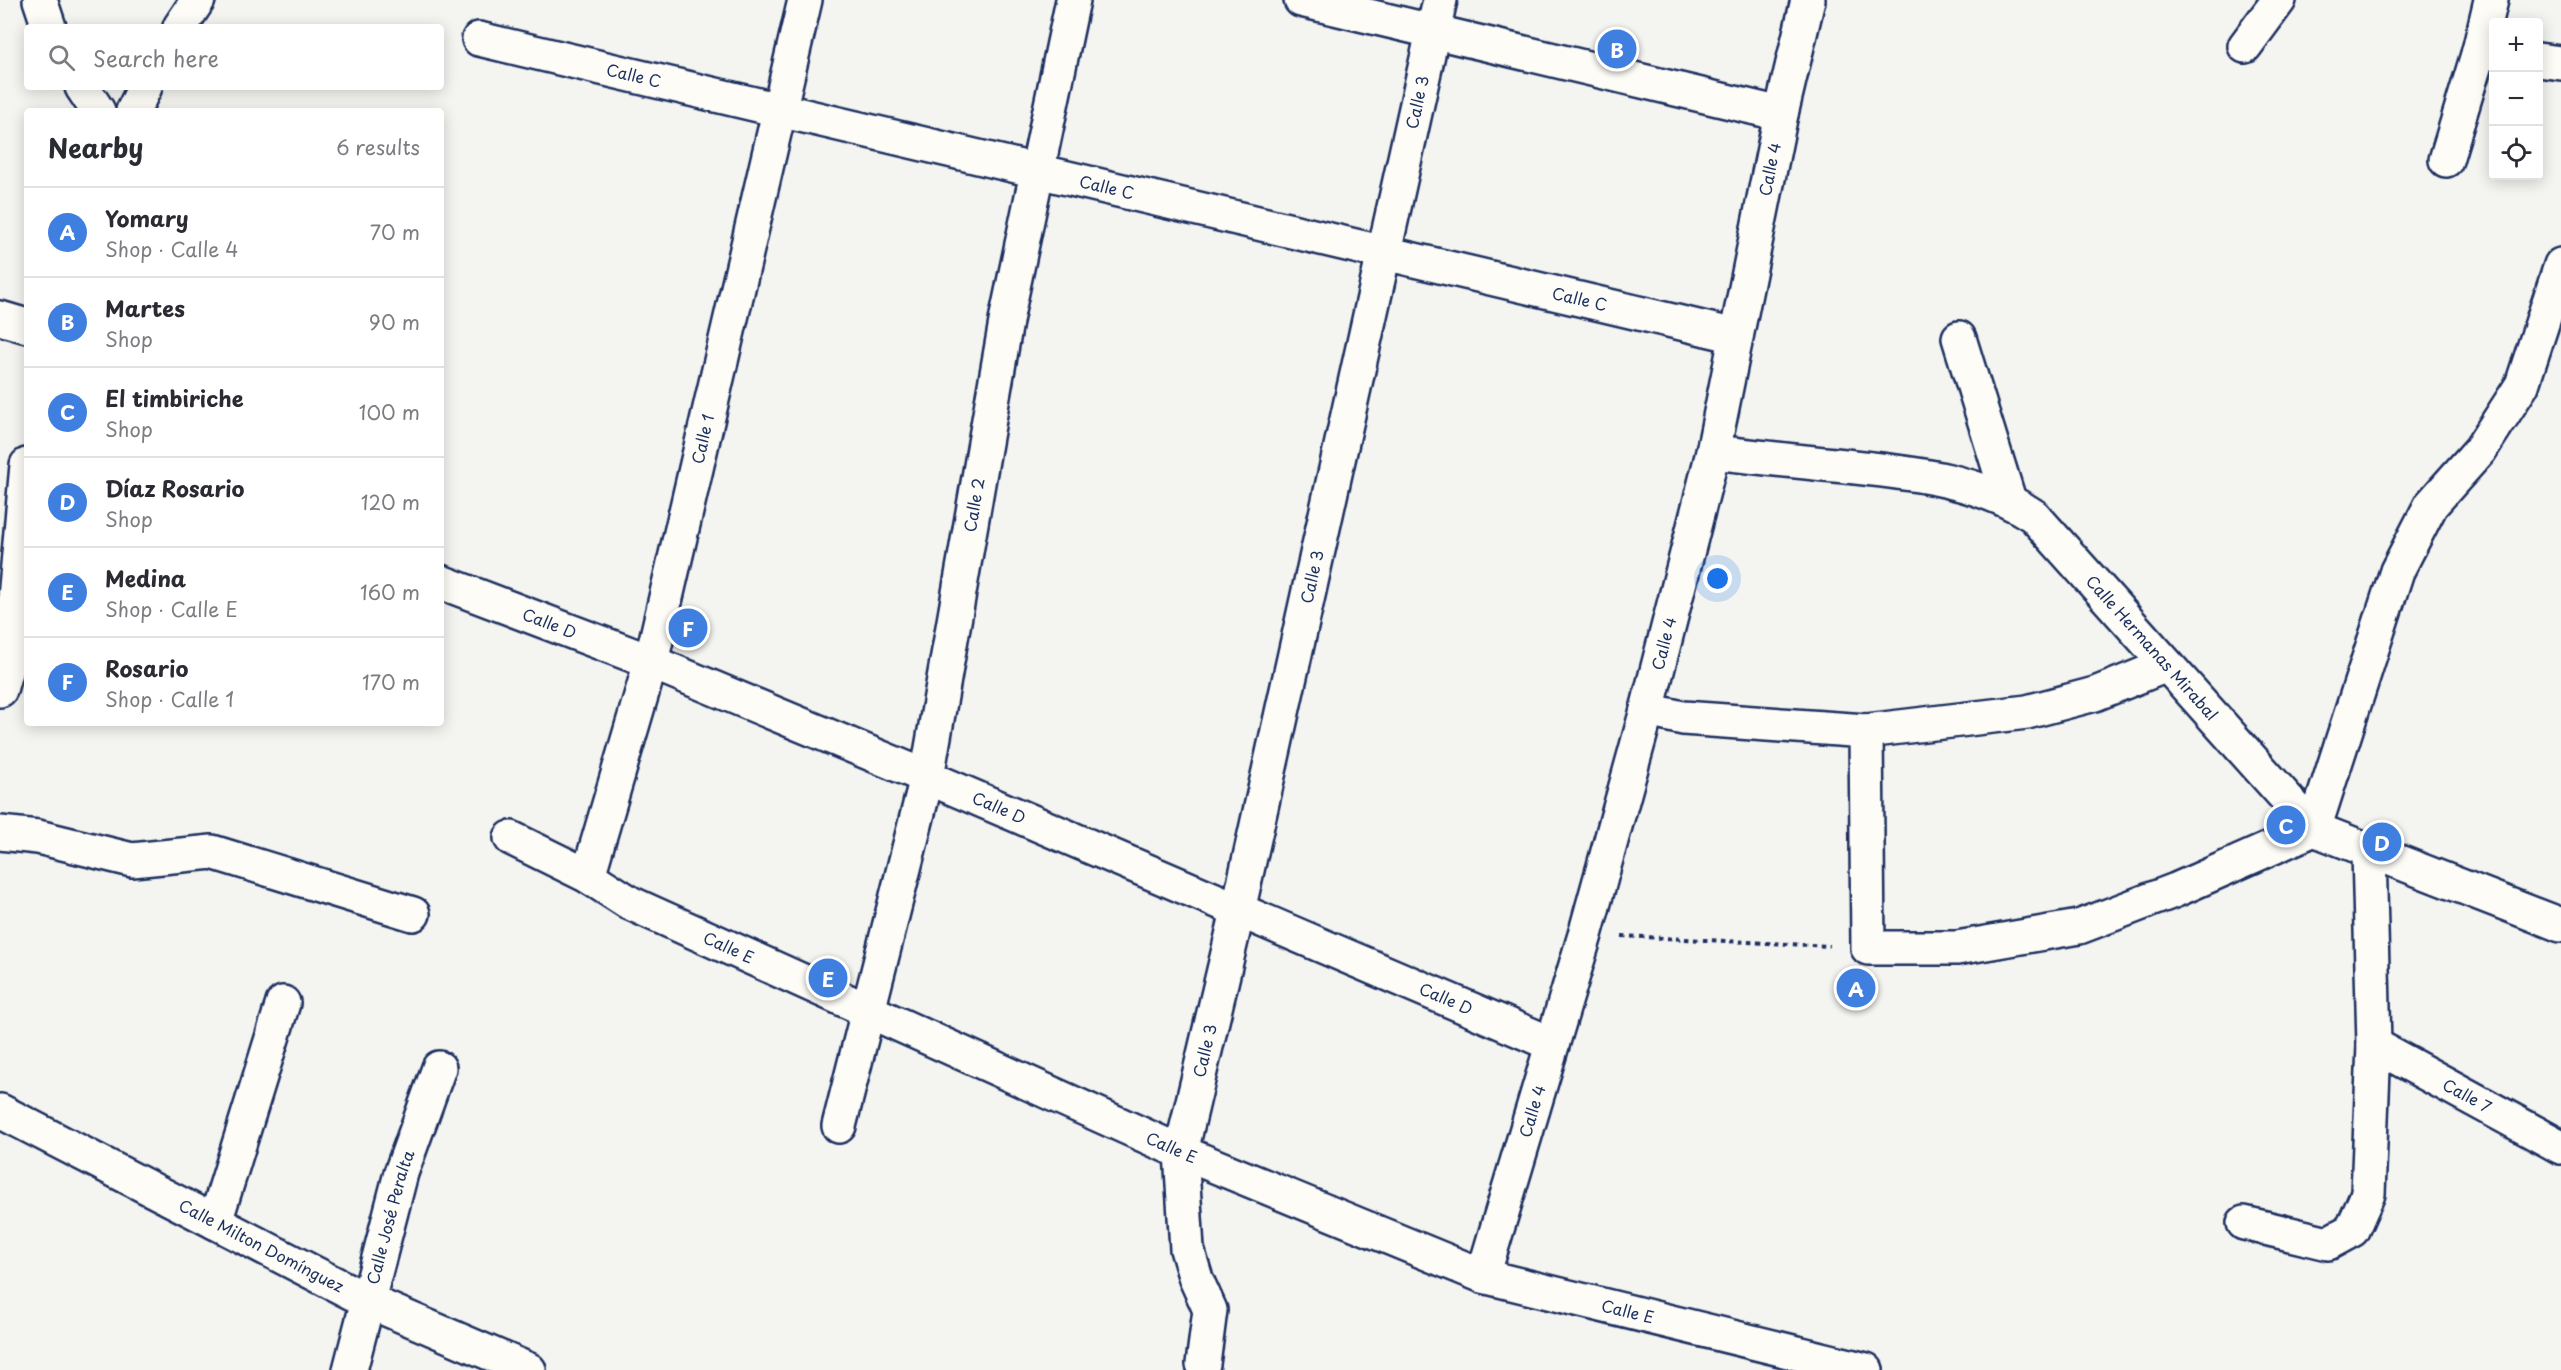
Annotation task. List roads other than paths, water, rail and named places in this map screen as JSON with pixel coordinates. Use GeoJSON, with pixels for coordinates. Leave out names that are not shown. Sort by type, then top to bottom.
{"type":"FeatureCollection","features":[{"type":"Feature","properties":{"kind":"street"},"geometry":{"type":"LineString","coordinates":[[40,0],[48,24]]}},
{"type":"Feature","properties":{"kind":"street"},"geometry":{"type":"LineString","coordinates":[[182,24],[198,0]]}},
{"type":"Feature","properties":{"kind":"street","name":"Calle 1"},"geometry":{"type":"LineString","coordinates":[[588,876],[651,662],[805,0]]}},
{"type":"Feature","properties":{"kind":"street","name":"Calle 2"},"geometry":{"type":"LineString","coordinates":[[838,1126],[927,777],[1008,316],[1073,0]]}},
{"type":"Feature","properties":{"kind":"street"},"geometry":{"type":"LineString","coordinates":[[1301,0],[1781,114]]}},
{"type":"Feature","properties":{"kind":"street","name":"Calle 3"},"geometry":{"type":"LineString","coordinates":[[1203,1364],[1210,1310],[1196,1279],[1187,1250],[1181,1152],[1238,910],[1440,0]]}},
{"type":"Feature","properties":{"kind":"street","name":"Calle 4"},"geometry":{"type":"LineString","coordinates":[[1483,1276],[1585,935],[1647,710],[1713,452],[1781,114],[1808,0]]}},
{"type":"Feature","properties":{"kind":"street"},"geometry":{"type":"LineString","coordinates":[[2245,46],[2278,0]]}},
{"type":"Feature","properties":{"kind":"street"},"geometry":{"type":"LineString","coordinates":[[2446,160],[2486,52],[2491,0]]}},
{"type":"Feature","properties":{"kind":"street","name":"Calle C"},"geometry":{"type":"LineString","coordinates":[[479,39],[1736,336]]}},
{"type":"Feature","properties":{"kind":"street"},"geometry":{"type":"LineString","coordinates":[[2543,61],[2561,63]]}},
{"type":"Feature","properties":{"kind":"street"},"geometry":{"type":"LineString","coordinates":[[84,90],[97,108]]}},
{"type":"Feature","properties":{"kind":"street"},"geometry":{"type":"LineString","coordinates":[[134,108],[144,90]]}},
{"type":"Feature","properties":{"kind":"street"},"geometry":{"type":"LineString","coordinates":[[1866,731],[1868,948],[1957,948],[2079,927],[2176,890],[2314,829],[2397,571],[2432,505],[2480,450],[2522,384],[2561,265]]}},
{"type":"Feature","properties":{"kind":"street"},"geometry":{"type":"LineString","coordinates":[[0,318],[24,325]]}},
{"type":"Feature","properties":{"kind":"street"},"geometry":{"type":"LineString","coordinates":[[1959,338],[2009,500]]}},
{"type":"Feature","properties":{"kind":"street","name":"Calle Hermanas Mirabal"},"geometry":{"type":"LineString","coordinates":[[1713,452],[1926,476],[1949,480],[2009,500],[2034,516],[2314,829],[2561,925]]}},
{"type":"Feature","properties":{"kind":"street"},"geometry":{"type":"LineString","coordinates":[[0,492],[24,456]]}},
{"type":"Feature","properties":{"kind":"street"},"geometry":{"type":"LineString","coordinates":[[0,690],[10,654],[24,498]]}},
{"type":"Feature","properties":{"kind":"street","name":"Calle D"},"geometry":{"type":"LineString","coordinates":[[444,583],[651,662],[927,777],[1552,1044]]}},
{"type":"Feature","properties":{"kind":"street"},"geometry":{"type":"LineString","coordinates":[[1647,710],[1683,718],[1866,731],[2027,712],[2096,694],[2167,665]]}},
{"type":"Feature","properties":{"kind":"street"},"geometry":{"type":"LineString","coordinates":[[0,833],[38,837],[132,860],[212,852],[413,914]]}},
{"type":"Feature","properties":{"kind":"street","name":"Calle E"},"geometry":{"type":"LineString","coordinates":[[511,838],[588,876],[630,903],[1181,1152],[1483,1276],[1866,1370]]}},
{"type":"Feature","properties":{"kind":"street"},"geometry":{"type":"LineString","coordinates":[[2244,1223],[2328,1243],[2352,1230],[2368,1194],[2374,1045],[2369,852]]}},
{"type":"Feature","properties":{"kind":"street"},"geometry":{"type":"LineString","coordinates":[[214,1222],[283,1003]]}},
{"type":"Feature","properties":{"kind":"street","name":"Calle 7"},"geometry":{"type":"LineString","coordinates":[[2374,1045],[2561,1148]]}},
{"type":"Feature","properties":{"kind":"street","name":"Calle José Peralta"},"geometry":{"type":"LineString","coordinates":[[350,1370],[401,1173],[438,1068]]}},
{"type":"Feature","properties":{"kind":"street","name":"Calle Milton Domínguez"},"geometry":{"type":"LineString","coordinates":[[0,1111],[368,1301],[529,1370]]}},
{"type":"Feature","properties":{"kind":"place","name":"Martes"},"geometry":{"type":"Point","coordinates":[1617,49]}},
{"type":"Feature","properties":{"kind":"place","name":"Rosario"},"geometry":{"type":"Point","coordinates":[688,628]}},
{"type":"Feature","properties":{"kind":"place","name":"El timbiriche"},"geometry":{"type":"Point","coordinates":[2286,825]}},
{"type":"Feature","properties":{"kind":"place","name":"Díaz Rosario"},"geometry":{"type":"Point","coordinates":[2382,842]}},
{"type":"Feature","properties":{"kind":"place","name":"Medina"},"geometry":{"type":"Point","coordinates":[828,978]}},
{"type":"Feature","properties":{"kind":"place","name":"Yomary"},"geometry":{"type":"Point","coordinates":[1856,988]}}]}
